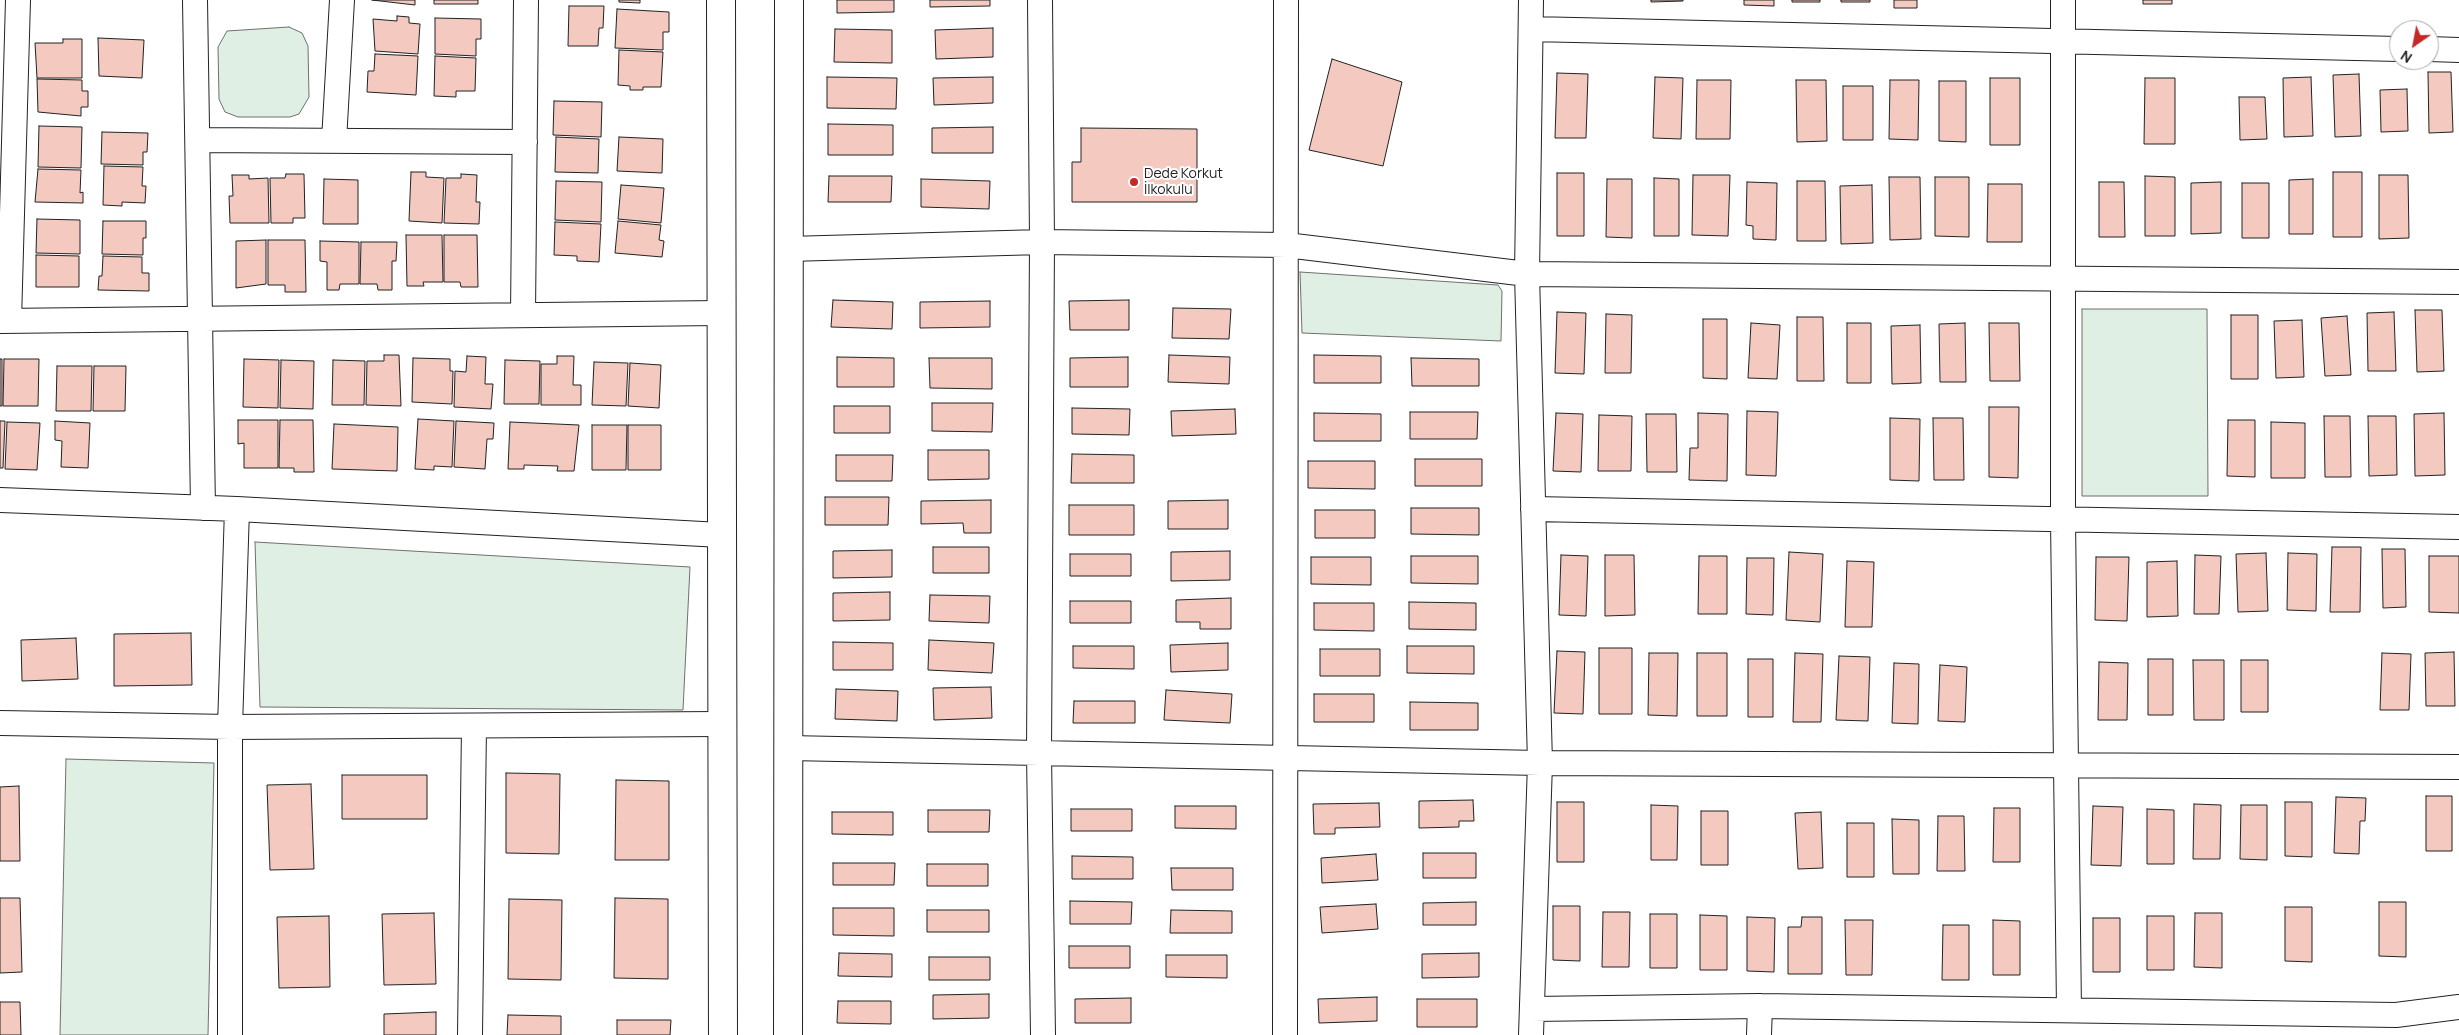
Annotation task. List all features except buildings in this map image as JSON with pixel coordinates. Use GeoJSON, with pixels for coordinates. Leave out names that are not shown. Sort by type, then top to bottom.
{"type":"FeatureCollection","features":[{"type":"Feature","properties":{"kind":"street"},"geometry":{"type":"LineString","coordinates":[[18,0],[4,321],[720,313]]}},
{"type":"Feature","properties":{"kind":"street"},"geometry":{"type":"LineString","coordinates":[[195,0],[203,508]]}},
{"type":"Feature","properties":{"kind":"street"},"geometry":{"type":"LineString","coordinates":[[334,141],[342,0]]}},
{"type":"Feature","properties":{"kind":"street"},"geometry":{"type":"LineString","coordinates":[[524,315],[526,0]]}},
{"type":"Feature","properties":{"kind":"street"},"geometry":{"type":"LineString","coordinates":[[721,0],[720,724],[723,1035]]}},
{"type":"Feature","properties":{"kind":"street"},"geometry":{"type":"LineString","coordinates":[[788,1035],[789,0]]}},
{"type":"Feature","properties":{"kind":"street"},"geometry":{"type":"LineString","coordinates":[[1040,0],[1042,242],[1039,753],[1043,1035]]}},
{"type":"Feature","properties":{"kind":"street"},"geometry":{"type":"LineString","coordinates":[[1285,1035],[1286,0]]}},
{"type":"Feature","properties":{"kind":"street"},"geometry":{"type":"LineString","coordinates":[[1531,0],[1527,274],[1540,763],[1531,1035]]}},
{"type":"Feature","properties":{"kind":"street"},"geometry":{"type":"LineString","coordinates":[[2063,0],[2063,519],[2070,1010]]}},
{"type":"Feature","properties":{"kind":"street"},"geometry":{"type":"LineString","coordinates":[[1531,29],[2389,49]]}},
{"type":"Feature","properties":{"kind":"street"},"geometry":{"type":"LineString","coordinates":[[2439,49],[2459,50]]}},
{"type":"Feature","properties":{"kind":"street"},"geometry":{"type":"LineString","coordinates":[[198,140],[525,142]]}},
{"type":"Feature","properties":{"kind":"street"},"geometry":{"type":"LineString","coordinates":[[788,249],[1042,242],[1286,245],[1527,274],[2459,282]]}},
{"type":"Feature","properties":{"kind":"street"},"geometry":{"type":"LineString","coordinates":[[0,500],[237,509],[721,535]]}},
{"type":"Feature","properties":{"kind":"street"},"geometry":{"type":"LineString","coordinates":[[230,1035],[230,727],[237,509]]}},
{"type":"Feature","properties":{"kind":"street"},"geometry":{"type":"LineString","coordinates":[[1533,509],[2459,527]]}},
{"type":"Feature","properties":{"kind":"street"},"geometry":{"type":"LineString","coordinates":[[0,723],[230,727],[720,724]]}},
{"type":"Feature","properties":{"kind":"street"},"geometry":{"type":"LineString","coordinates":[[470,1035],[474,726]]}},
{"type":"Feature","properties":{"kind":"street"},"geometry":{"type":"LineString","coordinates":[[788,748],[1540,763],[2459,767]]}},
{"type":"Feature","properties":{"kind":"street"},"geometry":{"type":"LineString","coordinates":[[1532,1008],[1760,1006],[2396,1015],[2459,1007]]}},
{"type":"Feature","properties":{"kind":"street"},"geometry":{"type":"LineString","coordinates":[[1759,1035],[1760,1006]]}},
{"type":"Feature","properties":{"kind":"green space"},"geometry":{"type":"Polygon","coordinates":[[[289,27],[302,33],[308,46],[309,97],[299,114],[290,117],[238,117],[225,112],[219,99],[218,47],[227,31],[289,27]]]}},
{"type":"Feature","properties":{"kind":"green space"},"geometry":{"type":"Polygon","coordinates":[[[1300,272],[1498,285],[1502,291],[1501,341],[1302,333],[1300,272]]]}},
{"type":"Feature","properties":{"kind":"green space"},"geometry":{"type":"Polygon","coordinates":[[[2082,309],[2207,309],[2208,496],[2082,496],[2082,309]]]}},
{"type":"Feature","properties":{"kind":"green space"},"geometry":{"type":"Polygon","coordinates":[[[255,542],[690,567],[683,710],[260,707],[255,542]]]}},
{"type":"Feature","properties":{"kind":"green space"},"geometry":{"type":"Polygon","coordinates":[[[66,759],[214,763],[208,1035],[60,1035],[66,759]]]}},
{"type":"Feature","properties":{"kind":"place","name":"Dede Korkut İlkokulu"},"geometry":{"type":"Point","coordinates":[1134,182]}}]}
